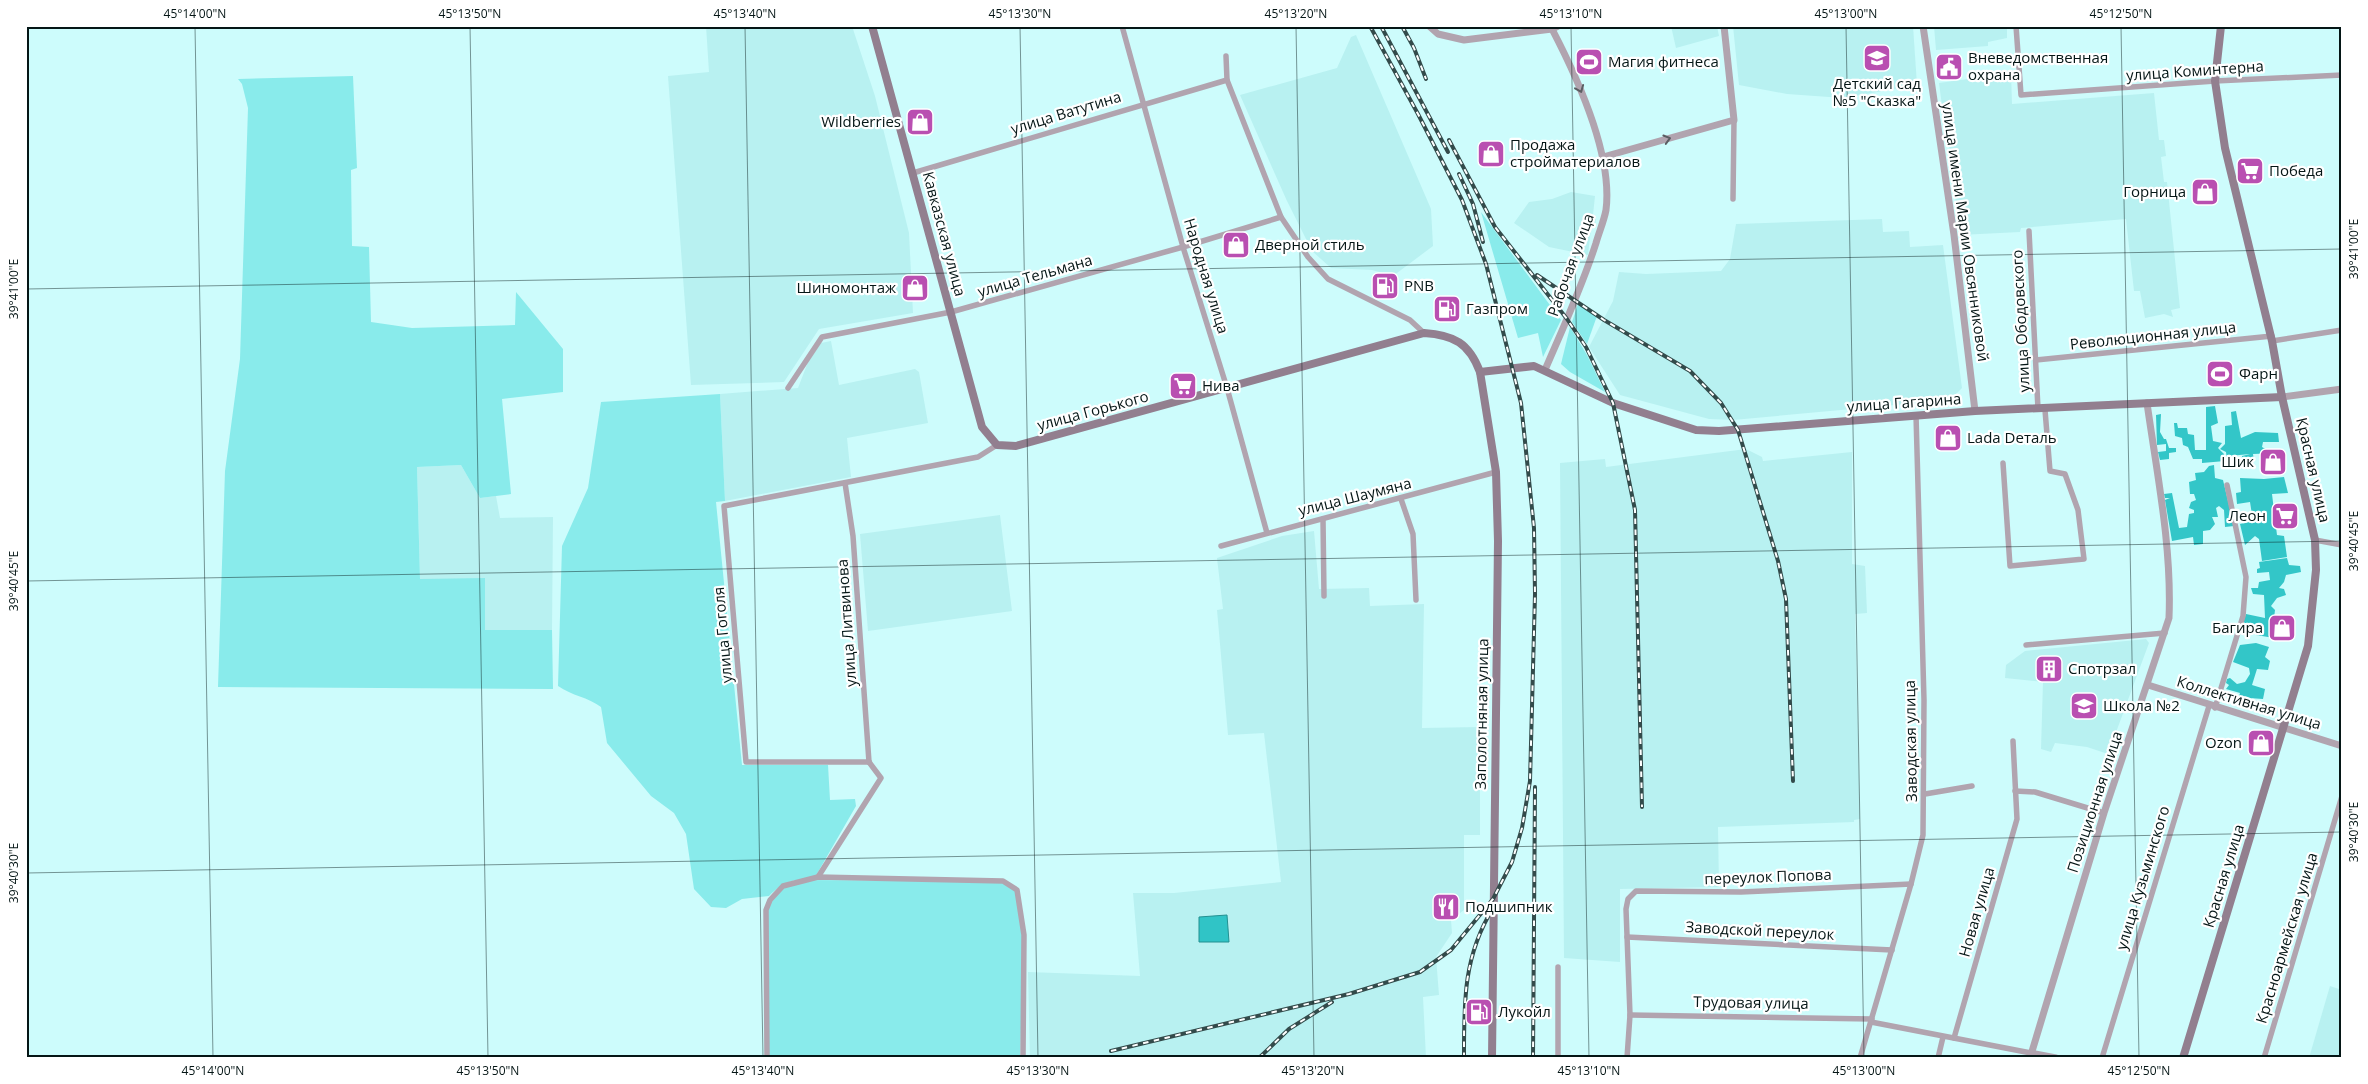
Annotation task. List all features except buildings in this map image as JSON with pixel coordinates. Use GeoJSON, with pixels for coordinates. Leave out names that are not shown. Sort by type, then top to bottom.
{"type":"FeatureCollection","features":[{"type":"Feature","properties":{"kind":"main road","name":"Кавказская улица"},"geometry":{"type":"LineString","coordinates":[[872,26],[982,427],[997,444]]}},
{"type":"Feature","properties":{"kind":"main road","name":"Красная улица"},"geometry":{"type":"LineString","coordinates":[[2183,1058],[2308,646],[2316,570],[2315,540],[2282,398],[2272,338],[2225,148],[2215,81],[2221,26]]}},
{"type":"Feature","properties":{"kind":"main road","name":"улица Горького"},"geometry":{"type":"LineString","coordinates":[[997,444],[1016,446],[1424,333],[1444,334],[1459,341],[1474,357],[1480,372]]}},
{"type":"Feature","properties":{"kind":"main road","name":"улица Гагарина"},"geometry":{"type":"LineString","coordinates":[[1480,372],[1518,366],[1534,366],[1613,403],[1696,430],[1738,430],[1975,411],[2282,398]]}},
{"type":"Feature","properties":{"kind":"main road","name":"Заполотняная улица"},"geometry":{"type":"LineString","coordinates":[[1480,372],[1496,472],[1498,541],[1492,1058]]}},
{"type":"Feature","properties":{"kind":"street","name":"Народная улица"},"geometry":{"type":"LineString","coordinates":[[1122,26],[1183,247],[1227,388],[1267,533]]}},
{"type":"Feature","properties":{"kind":"street"},"geometry":{"type":"LineString","coordinates":[[1429,26],[1438,34],[1464,40],[1554,27]]}},
{"type":"Feature","properties":{"kind":"street"},"geometry":{"type":"LineString","coordinates":[[1724,26],[1734,120],[1733,199]]}},
{"type":"Feature","properties":{"kind":"street","name":"улица имени Марии Овсянниковой"},"geometry":{"type":"LineString","coordinates":[[1923,26],[1954,235],[1975,411]]}},
{"type":"Feature","properties":{"kind":"street","name":"улица Коминтерна"},"geometry":{"type":"LineString","coordinates":[[2016,26],[2021,95],[2215,81],[2342,75]]}},
{"type":"Feature","properties":{"kind":"street","name":"Рабочая улица"},"geometry":{"type":"LineString","coordinates":[[1545,370],[1582,284],[1606,210],[1603,157],[1585,102],[1554,27]]}},
{"type":"Feature","properties":{"kind":"street"},"geometry":{"type":"LineString","coordinates":[[1226,56],[1227,80],[1281,217],[1308,257],[1328,278],[1410,320],[1424,333]]}},
{"type":"Feature","properties":{"kind":"street","name":"улица Ватутина"},"geometry":{"type":"LineString","coordinates":[[913,172],[1227,80]]}},
{"type":"Feature","properties":{"kind":"street"},"geometry":{"type":"LineString","coordinates":[[1603,157],[1734,120]]}},
{"type":"Feature","properties":{"kind":"street","name":"улица Тельмана"},"geometry":{"type":"LineString","coordinates":[[788,388],[822,337],[951,312],[1183,247],[1281,217]]}},
{"type":"Feature","properties":{"kind":"street","name":"улица Ободовского"},"geometry":{"type":"LineString","coordinates":[[2003,463],[2010,566],[2084,559],[2078,510],[2065,474],[2050,471],[2036,360],[2029,231]]}},
{"type":"Feature","properties":{"kind":"street","name":"Революционная улица"},"geometry":{"type":"LineString","coordinates":[[2036,360],[2342,330]]}},
{"type":"Feature","properties":{"kind":"street","name":"улица Гагарина"},"geometry":{"type":"LineString","coordinates":[[2282,398],[2342,389]]}},
{"type":"Feature","properties":{"kind":"street","name":"Позиционная улица"},"geometry":{"type":"LineString","coordinates":[[2030,1056],[2104,813],[2169,618],[2170,595],[2161,504],[2147,403]]}},
{"type":"Feature","properties":{"kind":"street","name":"Заводская улица"},"geometry":{"type":"LineString","coordinates":[[1860,1058],[1911,884],[1923,835],[1925,794],[1916,415]]}},
{"type":"Feature","properties":{"kind":"street"},"geometry":{"type":"LineString","coordinates":[[845,483],[978,458],[997,444]]}},
{"type":"Feature","properties":{"kind":"street","name":"улица Шаумяна"},"geometry":{"type":"LineString","coordinates":[[1221,546],[1496,472]]}},
{"type":"Feature","properties":{"kind":"street","name":"улица Гоголя"},"geometry":{"type":"LineString","coordinates":[[845,483],[724,506],[746,762],[869,762]]}},
{"type":"Feature","properties":{"kind":"street","name":"улица Литвинова"},"geometry":{"type":"LineString","coordinates":[[845,483],[853,536],[869,762]]}},
{"type":"Feature","properties":{"kind":"street","name":"улица Кузьминского"},"geometry":{"type":"LineString","coordinates":[[2102,1058],[2212,707],[2243,616],[2246,577],[2227,485]]}},
{"type":"Feature","properties":{"kind":"street"},"geometry":{"type":"LineString","coordinates":[[1401,499],[1413,534],[1416,600]]}},
{"type":"Feature","properties":{"kind":"street"},"geometry":{"type":"LineString","coordinates":[[1323,519],[1324,596]]}},
{"type":"Feature","properties":{"kind":"street"},"geometry":{"type":"LineString","coordinates":[[2315,540],[2342,545]]}},
{"type":"Feature","properties":{"kind":"street"},"geometry":{"type":"LineString","coordinates":[[2026,645],[2165,633]]}},
{"type":"Feature","properties":{"kind":"street","name":"Коллективная улица"},"geometry":{"type":"LineString","coordinates":[[2148,685],[2212,707],[2284,727],[2342,746]]}},
{"type":"Feature","properties":{"kind":"street","name":"Новая улица"},"geometry":{"type":"LineString","coordinates":[[1954,1038],[2017,819],[2013,741]]}},
{"type":"Feature","properties":{"kind":"street"},"geometry":{"type":"LineString","coordinates":[[818,877],[882,778],[869,762]]}},
{"type":"Feature","properties":{"kind":"street"},"geometry":{"type":"LineString","coordinates":[[1925,794],[1972,786]]}},
{"type":"Feature","properties":{"kind":"street"},"geometry":{"type":"LineString","coordinates":[[2015,791],[2035,792],[2104,813]]}},
{"type":"Feature","properties":{"kind":"street","name":"Красноармейская улица"},"geometry":{"type":"LineString","coordinates":[[2264,1058],[2342,796]]}},
{"type":"Feature","properties":{"kind":"street"},"geometry":{"type":"LineString","coordinates":[[767,1058],[764,929],[766,910],[770,900],[783,886],[818,877],[1003,881],[1017,890],[1024,935],[1023,1058]]}},
{"type":"Feature","properties":{"kind":"street","name":"переулок Попова"},"geometry":{"type":"LineString","coordinates":[[1627,937],[1626,909],[1628,899],[1636,891],[1741,892],[1911,884]]}},
{"type":"Feature","properties":{"kind":"street"},"geometry":{"type":"LineString","coordinates":[[1627,937],[1630,1015],[1627,1058]]}},
{"type":"Feature","properties":{"kind":"street","name":"Заводской переулок"},"geometry":{"type":"LineString","coordinates":[[1627,937],[1892,950]]}},
{"type":"Feature","properties":{"kind":"street"},"geometry":{"type":"LineString","coordinates":[[1558,967],[1558,1058]]}},
{"type":"Feature","properties":{"kind":"street","name":"Трудовая улица"},"geometry":{"type":"LineString","coordinates":[[1630,1015],[1871,1020],[2030,1056],[2056,1058]]}},
{"type":"Feature","properties":{"kind":"street"},"geometry":{"type":"LineString","coordinates":[[1938,1058],[1943,1037]]}},
{"type":"Feature","properties":{"kind":"shaded area"},"geometry":{"type":"Polygon","coordinates":[[[706,26],[852,26],[875,96],[909,233],[913,313],[819,329],[784,382],[691,385],[668,76],[709,72],[706,26]]]}},
{"type":"Feature","properties":{"kind":"shaded area"},"geometry":{"type":"Polygon","coordinates":[[[1671,26],[1717,26],[1719,36],[1676,48],[1671,26]]]}},
{"type":"Feature","properties":{"kind":"shaded area"},"geometry":{"type":"Polygon","coordinates":[[[1733,26],[1913,26],[1917,85],[1843,98],[1787,94],[1739,85],[1733,26]]]}},
{"type":"Feature","properties":{"kind":"shaded area"},"geometry":{"type":"Polygon","coordinates":[[[1934,26],[2007,26],[2007,38],[1988,42],[1988,46],[1936,50],[1934,26]]]}},
{"type":"Feature","properties":{"kind":"shaded area"},"geometry":{"type":"Polygon","coordinates":[[[1356,35],[1431,209],[1433,246],[1393,276],[1372,270],[1331,268],[1312,251],[1287,201],[1240,95],[1337,68],[1351,37],[1356,35]]]}},
{"type":"Feature","properties":{"kind":"shaded area"},"geometry":{"type":"Polygon","coordinates":[[[2011,73],[2012,104],[2154,93],[2159,140],[2164,140],[2166,156],[2161,157],[2164,182],[2167,182],[2180,308],[2171,310],[2173,317],[2164,314],[2145,318],[2140,291],[2134,291],[2126,219],[2021,228],[2020,232],[1960,235],[1954,189],[1957,165],[1947,143],[1939,83],[2011,73]]]}},
{"type":"Feature","properties":{"kind":"shaded area"},"geometry":{"type":"Polygon","coordinates":[[[353,76],[357,168],[351,170],[352,246],[369,247],[371,322],[412,328],[515,325],[516,292],[563,349],[563,392],[502,399],[511,494],[480,498],[461,465],[417,467],[420,579],[485,578],[485,630],[552,630],[553,689],[218,687],[225,471],[240,359],[248,108],[242,84],[238,79],[353,76]]]}},
{"type":"Feature","properties":{"kind":"shaded area"},"geometry":{"type":"Polygon","coordinates":[[[1571,192],[1595,196],[1593,215],[1596,216],[1595,228],[1591,228],[1588,255],[1549,247],[1514,223],[1529,202],[1552,199],[1571,192]]]}},
{"type":"Feature","properties":{"kind":"shaded area"},"geometry":{"type":"Polygon","coordinates":[[[1481,212],[1561,320],[1543,357],[1538,333],[1518,338],[1481,212]]]}},
{"type":"Feature","properties":{"kind":"shaded area"},"geometry":{"type":"Polygon","coordinates":[[[1882,219],[1883,232],[1909,231],[1910,247],[1943,245],[1962,388],[1950,400],[1733,420],[1709,419],[1620,395],[1589,347],[1613,301],[1619,272],[1646,274],[1721,271],[1730,259],[1736,224],[1882,219]]]}},
{"type":"Feature","properties":{"kind":"shaded area"},"geometry":{"type":"Polygon","coordinates":[[[1578,304],[1597,316],[1587,344],[1572,322],[1578,304]]]}},
{"type":"Feature","properties":{"kind":"shaded area"},"geometry":{"type":"Polygon","coordinates":[[[1570,327],[1587,355],[1605,392],[1570,372],[1561,364],[1570,327]]]}},
{"type":"Feature","properties":{"kind":"shaded area"},"geometry":{"type":"Polygon","coordinates":[[[831,341],[839,385],[915,369],[919,372],[928,423],[847,438],[851,477],[725,501],[720,394],[798,388],[808,362],[821,343],[831,341]]]}},
{"type":"Feature","properties":{"kind":"shaded area"},"geometry":{"type":"Polygon","coordinates":[[[720,394],[725,501],[716,502],[742,765],[828,765],[830,800],[855,799],[856,806],[814,879],[789,882],[779,887],[769,896],[742,899],[726,908],[711,907],[694,889],[686,834],[674,813],[651,796],[607,743],[601,707],[558,686],[562,546],[588,488],[601,402],[720,394]]]}},
{"type":"Feature","properties":{"kind":"shaded area"},"geometry":{"type":"Polygon","coordinates":[[[2215,406],[2218,423],[2211,426],[2213,441],[2222,443],[2218,448],[2224,454],[2225,461],[2202,463],[2202,459],[2193,459],[2188,447],[2183,445],[2182,438],[2175,436],[2174,423],[2177,423],[2178,428],[2187,428],[2188,434],[2194,435],[2195,450],[2206,450],[2206,407],[2215,406]]]}},
{"type":"Feature","properties":{"kind":"shaded area"},"geometry":{"type":"Polygon","coordinates":[[[2236,411],[2241,438],[2255,432],[2278,433],[2279,442],[2263,442],[2262,447],[2267,450],[2278,451],[2278,453],[2253,454],[2254,461],[2242,461],[2242,456],[2250,454],[2229,456],[2227,460],[2226,452],[2220,449],[2225,444],[2225,426],[2232,425],[2231,412],[2236,411]]]}},
{"type":"Feature","properties":{"kind":"shaded area"},"geometry":{"type":"Polygon","coordinates":[[[2161,414],[2160,432],[2164,439],[2166,439],[2169,448],[2176,448],[2176,452],[2169,453],[2169,459],[2160,460],[2158,452],[2166,451],[2166,444],[2157,445],[2156,415],[2161,414]]]}},
{"type":"Feature","properties":{"kind":"shaded area"},"geometry":{"type":"Polygon","coordinates":[[[1746,449],[1762,457],[1763,461],[1852,452],[1852,564],[1865,566],[1867,613],[1855,614],[1860,819],[1854,820],[1854,822],[1718,827],[1719,887],[1620,889],[1620,962],[1564,958],[1560,463],[1605,459],[1606,467],[1746,449]]]}},
{"type":"Feature","properties":{"kind":"shaded area"},"geometry":{"type":"Polygon","coordinates":[[[461,465],[480,498],[496,496],[500,518],[553,517],[552,630],[485,630],[420,579],[417,467],[461,465]]]}},
{"type":"Feature","properties":{"kind":"shaded area"},"geometry":{"type":"Polygon","coordinates":[[[2214,465],[2215,478],[2223,480],[2234,526],[2225,527],[2224,510],[2219,506],[2216,508],[2218,517],[2212,517],[2215,524],[2210,530],[2203,531],[2203,544],[2194,545],[2193,537],[2172,541],[2165,500],[2170,498],[2165,498],[2164,494],[2172,493],[2179,528],[2187,527],[2189,514],[2194,513],[2194,510],[2189,508],[2191,502],[2196,500],[2194,494],[2190,494],[2189,482],[2196,480],[2195,473],[2204,472],[2209,466],[2214,465]]]}},
{"type":"Feature","properties":{"kind":"shaded area"},"geometry":{"type":"Polygon","coordinates":[[[2284,477],[2288,493],[2272,494],[2277,535],[2284,536],[2287,557],[2262,561],[2259,539],[2255,536],[2245,545],[2240,524],[2253,521],[2250,502],[2237,504],[2236,493],[2241,492],[2240,478],[2264,479],[2284,477]]]}},
{"type":"Feature","properties":{"kind":"shaded area"},"geometry":{"type":"Polygon","coordinates":[[[1000,515],[1012,611],[868,631],[860,534],[1000,515]]]}},
{"type":"Feature","properties":{"kind":"shaded area"},"geometry":{"type":"Polygon","coordinates":[[[1314,531],[1319,589],[1369,588],[1370,606],[1424,604],[1422,728],[1480,727],[1480,835],[1464,835],[1464,910],[1451,920],[1452,933],[1436,957],[1439,995],[1423,997],[1426,1058],[1030,1058],[1028,972],[1140,976],[1133,893],[1174,893],[1281,882],[1264,733],[1228,735],[1217,610],[1223,609],[1217,558],[1282,536],[1314,531]]]}},
{"type":"Feature","properties":{"kind":"shaded area"},"geometry":{"type":"Polygon","coordinates":[[[2287,558],[2289,565],[2300,566],[2301,572],[2286,575],[2284,582],[2279,588],[2284,589],[2286,595],[2277,598],[2271,606],[2275,610],[2274,618],[2269,621],[2276,622],[2274,638],[2256,635],[2256,629],[2243,622],[2246,614],[2265,618],[2264,595],[2253,594],[2251,588],[2258,588],[2259,582],[2270,580],[2269,572],[2257,573],[2257,569],[2260,568],[2259,562],[2287,558]]]}},
{"type":"Feature","properties":{"kind":"shaded area","name":"Школа №2"},"geometry":{"type":"Polygon","coordinates":[[[2146,639],[2149,643],[2108,754],[2087,747],[2055,743],[2051,752],[2041,749],[2043,682],[2005,678],[2006,665],[2025,651],[2146,639]]]}},
{"type":"Feature","properties":{"kind":"shaded area"},"geometry":{"type":"Polygon","coordinates":[[[2256,643],[2269,647],[2265,657],[2270,661],[2268,670],[2257,669],[2252,685],[2265,689],[2263,699],[2249,698],[2244,705],[2237,703],[2240,693],[2226,689],[2229,685],[2226,683],[2227,679],[2230,678],[2237,684],[2245,682],[2250,674],[2249,668],[2233,662],[2240,645],[2256,643]]]}},
{"type":"Feature","properties":{"kind":"shaded area"},"geometry":{"type":"Polygon","coordinates":[[[801,880],[1003,881],[1017,890],[1024,935],[1020,1058],[769,1058],[764,952],[766,913],[770,900],[776,892],[801,880]]]}},
{"type":"Feature","properties":{"kind":"shaded area"},"geometry":{"type":"Polygon","coordinates":[[[1227,915],[1229,942],[1199,942],[1199,917],[1227,915]]]}},
{"type":"Feature","properties":{"kind":"shaded area"},"geometry":{"type":"Polygon","coordinates":[[[2330,986],[2342,990],[2342,1058],[2309,1058],[2330,986]]]}},
{"type":"Feature","properties":{"kind":"railway"},"geometry":{"type":"LineString","coordinates":[[1111,1051],[1349,994],[1420,972],[1451,950],[1493,899],[1512,862],[1522,828],[1530,781],[1535,594],[1534,528],[1521,403],[1486,264],[1462,200],[1370,26]]}},
{"type":"Feature","properties":{"kind":"railway"},"geometry":{"type":"LineString","coordinates":[[1381,26],[1448,152]]}},
{"type":"Feature","properties":{"kind":"railway"},"geometry":{"type":"LineString","coordinates":[[1402,26],[1414,48],[1426,79]]}},
{"type":"Feature","properties":{"kind":"railway"},"geometry":{"type":"LineString","coordinates":[[1449,140],[1495,227],[1567,319],[1586,347],[1613,403],[1635,510],[1642,807]]}},
{"type":"Feature","properties":{"kind":"railway"},"geometry":{"type":"LineString","coordinates":[[1459,174],[1473,204],[1483,242]]}},
{"type":"Feature","properties":{"kind":"railway"},"geometry":{"type":"LineString","coordinates":[[1537,275],[1604,320],[1690,371],[1721,403],[1738,430],[1778,561],[1786,599],[1793,781]]}},
{"type":"Feature","properties":{"kind":"railway"},"geometry":{"type":"LineString","coordinates":[[1533,1058],[1535,787]]}},
{"type":"Feature","properties":{"kind":"railway"},"geometry":{"type":"LineString","coordinates":[[1464,1058],[1464,1018],[1467,980],[1476,944],[1493,908]]}},
{"type":"Feature","properties":{"kind":"railway"},"geometry":{"type":"LineString","coordinates":[[1259,1058],[1289,1029],[1332,1002]]}},
{"type":"Feature","properties":{"kind":"place","name":"Детский сад №5 \"Сказка\""},"geometry":{"type":"Point","coordinates":[1877,58]}},
{"type":"Feature","properties":{"kind":"place","name":"Магия фитнеса"},"geometry":{"type":"Point","coordinates":[1589,62]}},
{"type":"Feature","properties":{"kind":"place","name":"Вневедомственная охрана"},"geometry":{"type":"Point","coordinates":[1949,67]}},
{"type":"Feature","properties":{"kind":"place","name":"Wildberries"},"geometry":{"type":"Point","coordinates":[920,122]}},
{"type":"Feature","properties":{"kind":"place","name":"Продажа стройматериалов"},"geometry":{"type":"Point","coordinates":[1491,154]}},
{"type":"Feature","properties":{"kind":"place","name":"Победа"},"geometry":{"type":"Point","coordinates":[2250,171]}},
{"type":"Feature","properties":{"kind":"place","name":"Горница"},"geometry":{"type":"Point","coordinates":[2205,192]}},
{"type":"Feature","properties":{"kind":"place","name":"Дверной стиль"},"geometry":{"type":"Point","coordinates":[1236,245]}},
{"type":"Feature","properties":{"kind":"place","name":"PNB"},"geometry":{"type":"Point","coordinates":[1385,286]}},
{"type":"Feature","properties":{"kind":"place","name":"Шиномонтаж"},"geometry":{"type":"Point","coordinates":[915,288]}},
{"type":"Feature","properties":{"kind":"place","name":"Газпром"},"geometry":{"type":"Point","coordinates":[1447,309]}},
{"type":"Feature","properties":{"kind":"place","name":"Фарн"},"geometry":{"type":"Point","coordinates":[2220,374]}},
{"type":"Feature","properties":{"kind":"place","name":"Нива"},"geometry":{"type":"Point","coordinates":[1183,386]}},
{"type":"Feature","properties":{"kind":"place","name":"Lada Dеталь"},"geometry":{"type":"Point","coordinates":[1948,438]}},
{"type":"Feature","properties":{"kind":"place","name":"Шик"},"geometry":{"type":"Point","coordinates":[2273,462]}},
{"type":"Feature","properties":{"kind":"place","name":"Леон"},"geometry":{"type":"Point","coordinates":[2285,516]}},
{"type":"Feature","properties":{"kind":"place","name":"Багира"},"geometry":{"type":"Point","coordinates":[2282,628]}},
{"type":"Feature","properties":{"kind":"place","name":"Спотрзал"},"geometry":{"type":"Point","coordinates":[2049,669]}},
{"type":"Feature","properties":{"kind":"place","name":"Школа №2"},"geometry":{"type":"Point","coordinates":[2084,706]}},
{"type":"Feature","properties":{"kind":"place","name":"Ozon"},"geometry":{"type":"Point","coordinates":[2261,743]}},
{"type":"Feature","properties":{"kind":"place","name":"Подшипник"},"geometry":{"type":"Point","coordinates":[1446,907]}},
{"type":"Feature","properties":{"kind":"place","name":"Лукойл"},"geometry":{"type":"Point","coordinates":[1479,1012]}}]}
